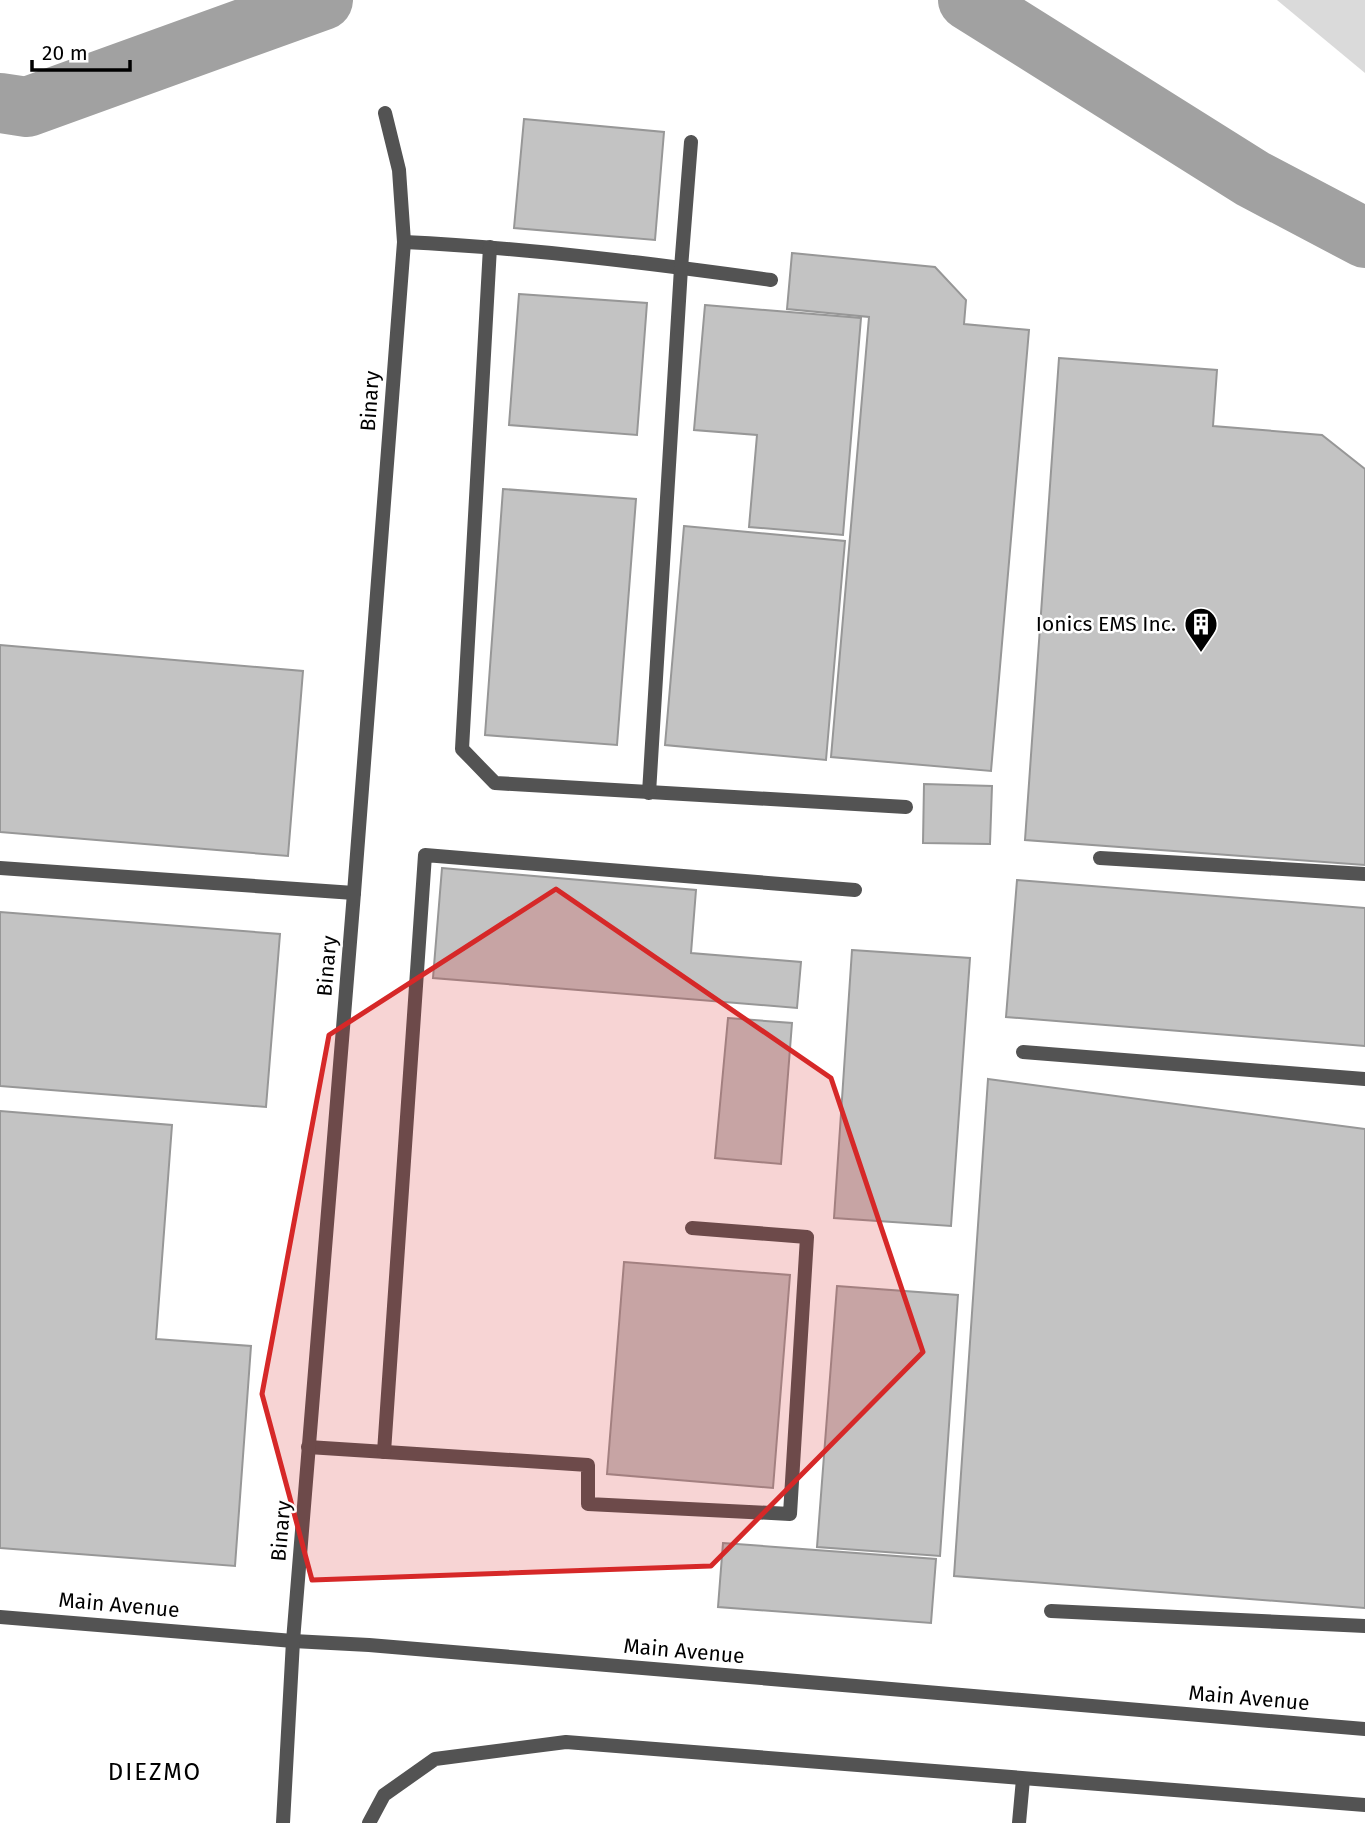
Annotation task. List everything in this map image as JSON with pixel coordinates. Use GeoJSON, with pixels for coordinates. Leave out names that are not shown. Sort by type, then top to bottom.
{"type":"FeatureCollection","features":[{"type":"Feature","properties":{"kind":"street","name":"Binary"},"geometry":{"type":"LineString","coordinates":[[284,1823],[293,1641],[404,242],[399,170],[385,113]]}},
{"type":"Feature","properties":{"kind":"street"},"geometry":{"type":"LineString","coordinates":[[649,793],[691,142]]}},
{"type":"Feature","properties":{"kind":"street"},"geometry":{"type":"LineString","coordinates":[[404,242],[490,247],[771,280]]}},
{"type":"Feature","properties":{"kind":"street"},"geometry":{"type":"LineString","coordinates":[[490,247],[462,749],[495,783],[906,807]]}},
{"type":"Feature","properties":{"kind":"street"},"geometry":{"type":"LineString","coordinates":[[384,1452],[425,855],[855,890]]}},
{"type":"Feature","properties":{"kind":"street"},"geometry":{"type":"LineString","coordinates":[[1100,858],[1365,874]]}},
{"type":"Feature","properties":{"kind":"street"},"geometry":{"type":"LineString","coordinates":[[0,867],[354,893]]}},
{"type":"Feature","properties":{"kind":"street"},"geometry":{"type":"LineString","coordinates":[[1024,1052],[1365,1079]]}},
{"type":"Feature","properties":{"kind":"street"},"geometry":{"type":"LineString","coordinates":[[309,1447],[589,1465],[588,1504],[790,1514],[807,1237],[692,1228]]}},
{"type":"Feature","properties":{"kind":"street"},"geometry":{"type":"LineString","coordinates":[[1051,1611],[1365,1626]]}},
{"type":"Feature","properties":{"kind":"street","name":"Main Avenue"},"geometry":{"type":"LineString","coordinates":[[0,1617],[382,1646],[1365,1729]]}},
{"type":"Feature","properties":{"kind":"street"},"geometry":{"type":"LineString","coordinates":[[369,1823],[384,1794],[435,1759],[566,1742],[1365,1805]]}},
{"type":"Feature","properties":{"kind":"street"},"geometry":{"type":"LineString","coordinates":[[1019,1823],[1024,1779]]}},
{"type":"Feature","properties":{"kind":"highlighted area"},"geometry":{"type":"Polygon","coordinates":[[[556,889],[831,1078],[923,1352],[711,1566],[312,1580],[262,1394],[329,1035],[556,889]]]}},
{"type":"Feature","properties":{"kind":"shaded area"},"geometry":{"type":"Polygon","coordinates":[[[1277,0],[1365,0],[1365,73],[1277,0]]]}},
{"type":"Feature","properties":{"kind":"building"},"geometry":{"type":"Polygon","coordinates":[[[524,119],[664,132],[655,240],[514,228],[524,119]]]}},
{"type":"Feature","properties":{"kind":"building"},"geometry":{"type":"Polygon","coordinates":[[[792,253],[935,267],[966,300],[964,324],[1029,330],[991,771],[831,757],[869,317],[787,309],[792,253]]]}},
{"type":"Feature","properties":{"kind":"building"},"geometry":{"type":"Polygon","coordinates":[[[519,294],[647,303],[637,435],[509,425],[519,294]]]}},
{"type":"Feature","properties":{"kind":"building"},"geometry":{"type":"Polygon","coordinates":[[[705,305],[861,318],[843,535],[749,527],[757,435],[694,430],[705,305]]]}},
{"type":"Feature","properties":{"kind":"building","name":"Ionics EMS Inc."},"geometry":{"type":"Polygon","coordinates":[[[1059,358],[1217,370],[1213,426],[1322,435],[1365,469],[1365,865],[1025,840],[1059,358]]]}},
{"type":"Feature","properties":{"kind":"building"},"geometry":{"type":"Polygon","coordinates":[[[503,489],[636,499],[617,745],[485,735],[503,489]]]}},
{"type":"Feature","properties":{"kind":"building"},"geometry":{"type":"Polygon","coordinates":[[[684,526],[845,541],[826,760],[665,745],[684,526]]]}},
{"type":"Feature","properties":{"kind":"building"},"geometry":{"type":"Polygon","coordinates":[[[0,645],[303,671],[288,856],[0,832],[0,645]]]}},
{"type":"Feature","properties":{"kind":"building"},"geometry":{"type":"Polygon","coordinates":[[[924,784],[992,786],[990,844],[923,843],[924,784]]]}},
{"type":"Feature","properties":{"kind":"building"},"geometry":{"type":"Polygon","coordinates":[[[442,868],[696,890],[691,953],[801,962],[797,1008],[433,978],[442,868]]]}},
{"type":"Feature","properties":{"kind":"building"},"geometry":{"type":"Polygon","coordinates":[[[1017,880],[1365,908],[1365,1046],[1006,1017],[1017,880]]]}},
{"type":"Feature","properties":{"kind":"building"},"geometry":{"type":"Polygon","coordinates":[[[0,912],[280,934],[266,1107],[0,1086],[0,912]]]}},
{"type":"Feature","properties":{"kind":"building"},"geometry":{"type":"Polygon","coordinates":[[[852,950],[970,958],[951,1226],[834,1218],[852,950]]]}},
{"type":"Feature","properties":{"kind":"building"},"geometry":{"type":"Polygon","coordinates":[[[728,1018],[792,1023],[781,1164],[715,1158],[728,1018]]]}},
{"type":"Feature","properties":{"kind":"building"},"geometry":{"type":"Polygon","coordinates":[[[988,1079],[1365,1129],[1365,1608],[954,1576],[988,1079]]]}},
{"type":"Feature","properties":{"kind":"building"},"geometry":{"type":"Polygon","coordinates":[[[0,1111],[172,1125],[156,1339],[251,1346],[235,1566],[0,1548],[0,1111]]]}},
{"type":"Feature","properties":{"kind":"building"},"geometry":{"type":"Polygon","coordinates":[[[624,1262],[790,1275],[773,1488],[607,1474],[624,1262]]]}},
{"type":"Feature","properties":{"kind":"building"},"geometry":{"type":"Polygon","coordinates":[[[837,1286],[958,1295],[940,1556],[817,1547],[837,1286]]]}},
{"type":"Feature","properties":{"kind":"building"},"geometry":{"type":"Polygon","coordinates":[[[723,1543],[936,1559],[931,1623],[718,1607],[723,1543]]]}},
{"type":"Feature","properties":{"kind":"waterway"},"geometry":{"type":"LineString","coordinates":[[0,103],[27,107],[323,0]]}},
{"type":"Feature","properties":{"kind":"waterway"},"geometry":{"type":"LineString","coordinates":[[968,0],[1253,179],[1365,238]]}},
{"type":"Feature","properties":{"kind":"place","name":"Ionics EMS Inc."},"geometry":{"type":"Point","coordinates":[1201,654]}},
{"type":"Feature","properties":{"kind":"district","name":"DIEZMO"},"geometry":{"type":"Point","coordinates":[155,1772]}}]}
